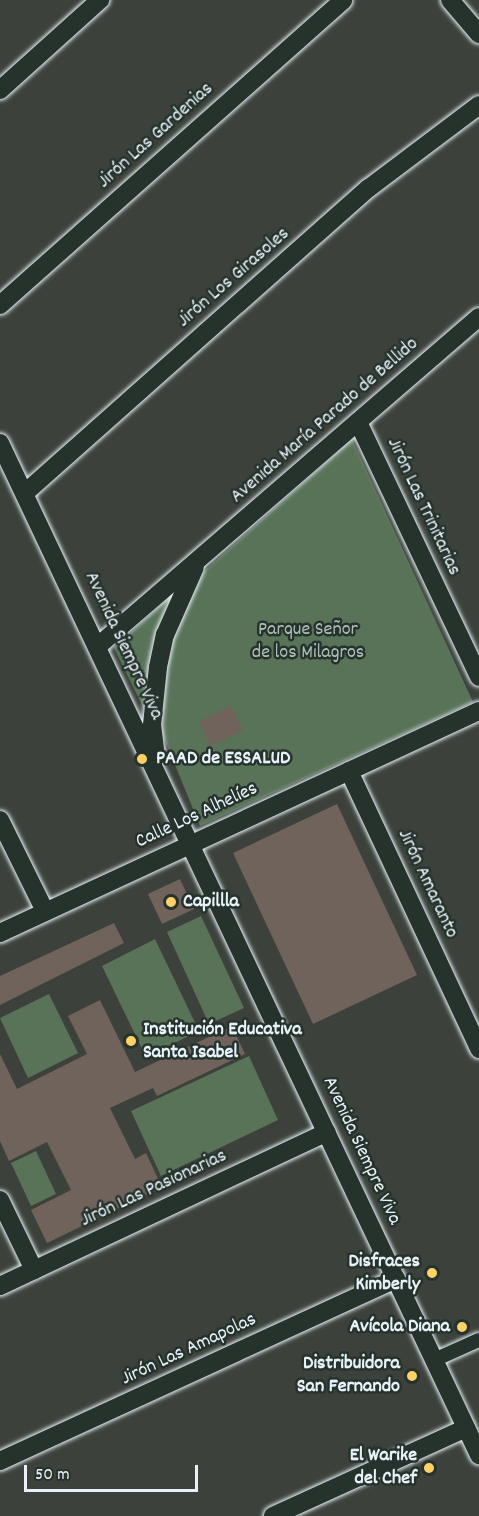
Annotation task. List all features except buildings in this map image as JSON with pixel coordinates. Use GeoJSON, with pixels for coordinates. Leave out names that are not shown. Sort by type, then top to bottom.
{"type":"FeatureCollection","features":[{"type":"Feature","properties":{"kind":"street"},"geometry":{"type":"LineString","coordinates":[[0,90],[100,0]]}},
{"type":"Feature","properties":{"kind":"street","name":"Jirón Las Gardenias"},"geometry":{"type":"LineString","coordinates":[[0,305],[343,0]]}},
{"type":"Feature","properties":{"kind":"street"},"geometry":{"type":"LineString","coordinates":[[450,0],[479,34]]}},
{"type":"Feature","properties":{"kind":"street","name":"Jirón Los Girasoles"},"geometry":{"type":"LineString","coordinates":[[26,492],[369,188],[478,108]]}},
{"type":"Feature","properties":{"kind":"street","name":"Avenida María Parado de Bellido"},"geometry":{"type":"LineString","coordinates":[[98,646],[479,316]]}},
{"type":"Feature","properties":{"kind":"street","name":"Jirón Las Trinitarias"},"geometry":{"type":"LineString","coordinates":[[358,422],[479,677]]}},
{"type":"Feature","properties":{"kind":"street","name":"Avenida Siempre Viva"},"geometry":{"type":"LineString","coordinates":[[0,443],[26,492],[479,1455]]}},
{"type":"Feature","properties":{"kind":"street","name":"Avenida María Parado de Bellido"},"geometry":{"type":"LineString","coordinates":[[158,771],[152,725],[158,667],[178,601],[200,559]]}},
{"type":"Feature","properties":{"kind":"street","name":"Calle Los Alhelíes"},"geometry":{"type":"LineString","coordinates":[[0,933],[479,711]]}},
{"type":"Feature","properties":{"kind":"street","name":"Jirón Amaranto"},"geometry":{"type":"LineString","coordinates":[[349,771],[479,1049]]}},
{"type":"Feature","properties":{"kind":"street"},"geometry":{"type":"LineString","coordinates":[[0,820],[45,911]]}},
{"type":"Feature","properties":{"kind":"street","name":"Jirón Las Pasionarias"},"geometry":{"type":"LineString","coordinates":[[0,1286],[327,1132]]}},
{"type":"Feature","properties":{"kind":"street"},"geometry":{"type":"LineString","coordinates":[[0,1200],[34,1270]]}},
{"type":"Feature","properties":{"kind":"street","name":"Jirón Las Amapolas"},"geometry":{"type":"LineString","coordinates":[[0,1461],[396,1279]]}},
{"type":"Feature","properties":{"kind":"street"},"geometry":{"type":"LineString","coordinates":[[434,1360],[479,1340]]}},
{"type":"Feature","properties":{"kind":"street"},"geometry":{"type":"LineString","coordinates":[[273,1516],[466,1428]]}},
{"type":"Feature","properties":{"kind":"green space","name":"Parque Señor de los Milagros"},"geometry":{"type":"Polygon","coordinates":[[[352,439],[473,702],[200,826],[162,733],[164,677],[176,627],[200,575],[352,439]]]}},
{"type":"Feature","properties":{"kind":"green space"},"geometry":{"type":"Polygon","coordinates":[[[173,594],[152,648],[145,711],[114,648],[173,594]]]}},
{"type":"Feature","properties":{"kind":"green space"},"geometry":{"type":"Polygon","coordinates":[[[201,916],[244,1008],[209,1024],[167,932],[201,916]]]}},
{"type":"Feature","properties":{"kind":"green space"},"geometry":{"type":"Polygon","coordinates":[[[155,939],[199,1031],[146,1057],[102,966],[155,939]]]}},
{"type":"Feature","properties":{"kind":"green space"},"geometry":{"type":"Polygon","coordinates":[[[49,994],[78,1053],[28,1078],[0,1018],[49,994]]]}},
{"type":"Feature","properties":{"kind":"green space"},"geometry":{"type":"Polygon","coordinates":[[[249,1056],[278,1120],[161,1176],[131,1111],[249,1056]]]}},
{"type":"Feature","properties":{"kind":"green space"},"geometry":{"type":"Polygon","coordinates":[[[36,1151],[56,1194],[31,1206],[11,1163],[36,1151]]]}},
{"type":"Feature","properties":{"kind":"place","name":"PAAD de ESSALUD"},"geometry":{"type":"Point","coordinates":[142,759]}},
{"type":"Feature","properties":{"kind":"place","name":"Capillla"},"geometry":{"type":"Point","coordinates":[171,902]}},
{"type":"Feature","properties":{"kind":"place","name":"Institución Educativa Santa Isabel"},"geometry":{"type":"Point","coordinates":[131,1041]}},
{"type":"Feature","properties":{"kind":"place","name":"Disfraces Kimberly"},"geometry":{"type":"Point","coordinates":[432,1273]}},
{"type":"Feature","properties":{"kind":"place","name":"Avícola Diana"},"geometry":{"type":"Point","coordinates":[462,1327]}},
{"type":"Feature","properties":{"kind":"place","name":"Distribuidora San Fernando"},"geometry":{"type":"Point","coordinates":[412,1376]}},
{"type":"Feature","properties":{"kind":"place","name":"El Warike del Chef"},"geometry":{"type":"Point","coordinates":[429,1468]}}]}
